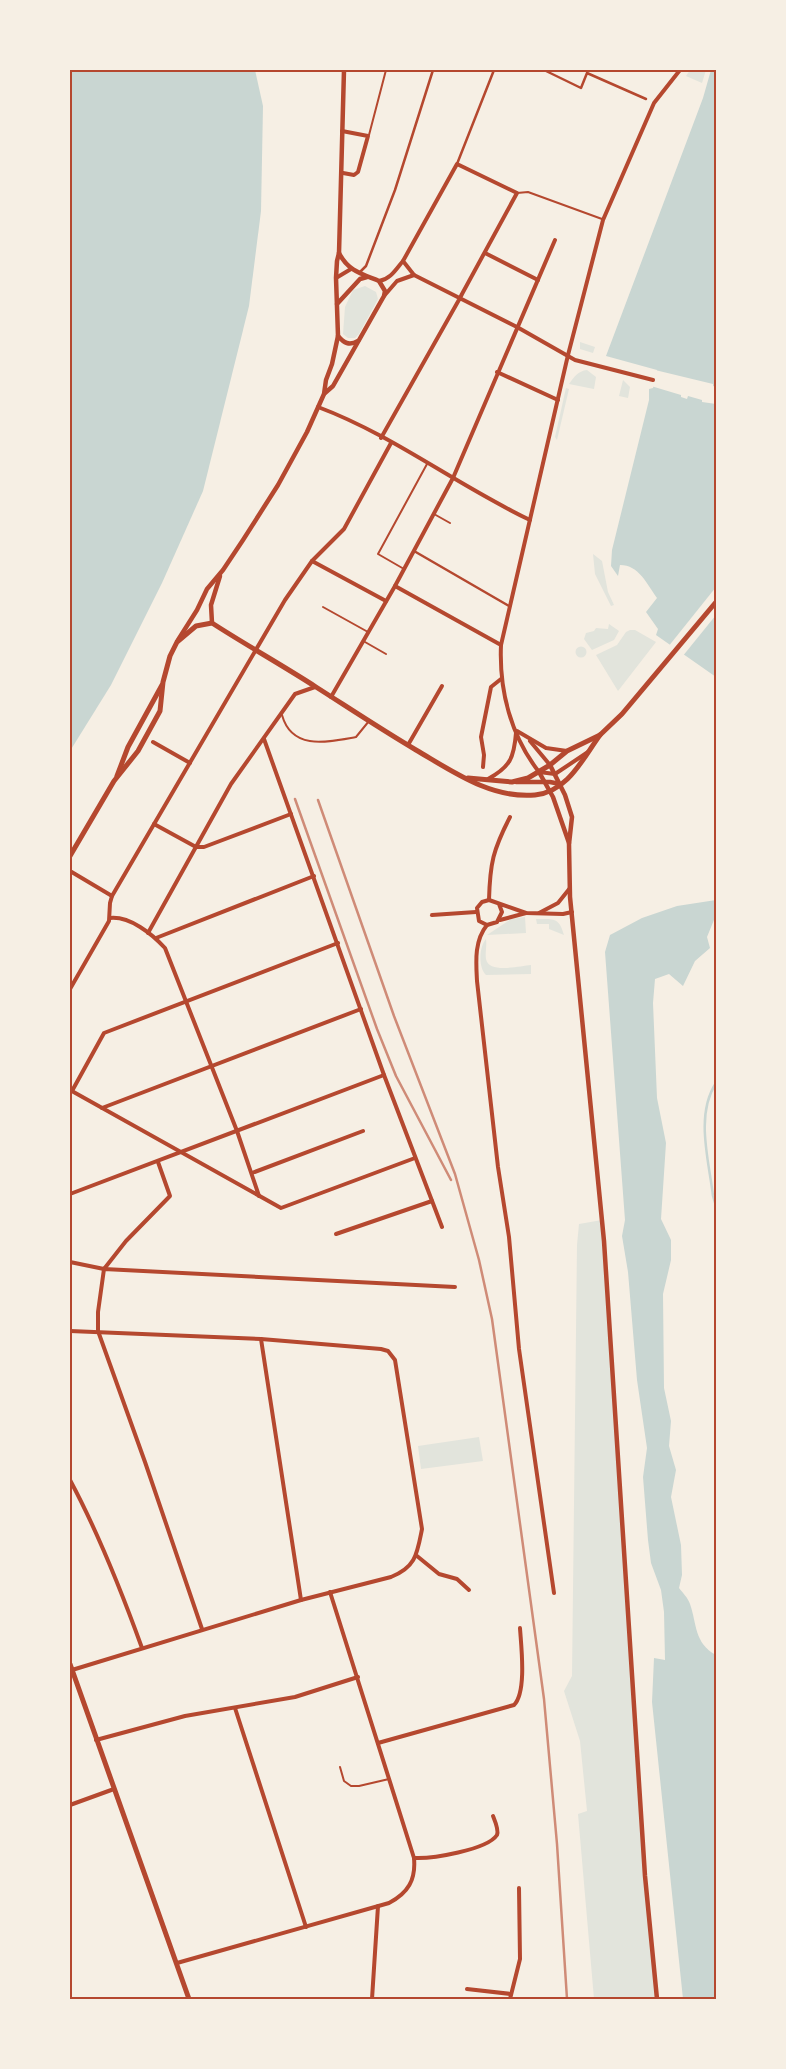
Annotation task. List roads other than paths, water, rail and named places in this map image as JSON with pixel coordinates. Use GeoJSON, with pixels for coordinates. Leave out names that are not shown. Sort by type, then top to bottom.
{"type":"FeatureCollection","features":[{"type":"Feature","properties":{"kind":"main road"},"geometry":{"type":"LineString","coordinates":[[70,856],[114,781],[138,750],[160,711],[163,682],[170,656],[177,642],[196,626],[212,623],[461,777],[485,787],[505,792],[535,795],[550,790],[574,773],[600,735],[622,714],[716,602]]}},
{"type":"Feature","properties":{"kind":"main road"},"geometry":{"type":"LineString","coordinates":[[114,781],[128,747],[163,682]]}},
{"type":"Feature","properties":{"kind":"main road"},"geometry":{"type":"LineString","coordinates":[[461,777],[512,782],[528,778],[550,765],[567,751],[600,735]]}},
{"type":"Feature","properties":{"kind":"main road"},"geometry":{"type":"LineString","coordinates":[[71,1667],[190,1999]]}},
{"type":"Feature","properties":{"kind":"street"},"geometry":{"type":"LineString","coordinates":[[177,642],[187,623],[197,610],[207,589],[223,570],[278,485],[307,432],[324,394],[338,336],[336,278],[339,253],[344,70]]}},
{"type":"Feature","properties":{"kind":"street"},"geometry":{"type":"LineString","coordinates":[[359,274],[366,266],[395,190],[433,70]]}},
{"type":"Feature","properties":{"kind":"street"},"geometry":{"type":"LineString","coordinates":[[339,253],[343,261],[351,269],[379,281],[391,276],[404,261],[457,164],[494,70]]}},
{"type":"Feature","properties":{"kind":"street"},"geometry":{"type":"LineString","coordinates":[[544,70],[581,88],[588,72],[646,99]]}},
{"type":"Feature","properties":{"kind":"street"},"geometry":{"type":"LineString","coordinates":[[570,844],[550,790],[526,756],[506,705],[501,679],[501,645],[568,355],[603,220],[654,103],[680,70]]}},
{"type":"Feature","properties":{"kind":"street"},"geometry":{"type":"LineString","coordinates":[[342,131],[368,136],[358,172],[354,175],[342,173]]}},
{"type":"Feature","properties":{"kind":"street"},"geometry":{"type":"LineString","coordinates":[[381,438],[517,193],[457,164]]}},
{"type":"Feature","properties":{"kind":"street"},"geometry":{"type":"LineString","coordinates":[[331,697],[395,586],[453,478],[555,240]]}},
{"type":"Feature","properties":{"kind":"street"},"geometry":{"type":"LineString","coordinates":[[485,252],[538,280]]}},
{"type":"Feature","properties":{"kind":"street"},"geometry":{"type":"LineString","coordinates":[[404,261],[414,275],[517,327],[575,360],[653,380]]}},
{"type":"Feature","properties":{"kind":"street"},"geometry":{"type":"LineString","coordinates":[[336,278],[351,269]]}},
{"type":"Feature","properties":{"kind":"street"},"geometry":{"type":"LineString","coordinates":[[324,394],[333,386],[384,296],[397,281],[414,275]]}},
{"type":"Feature","properties":{"kind":"street"},"geometry":{"type":"LineString","coordinates":[[337,304],[360,279],[368,276]]}},
{"type":"Feature","properties":{"kind":"street"},"geometry":{"type":"LineString","coordinates":[[379,281],[384,291],[384,296]]}},
{"type":"Feature","properties":{"kind":"street"},"geometry":{"type":"LineString","coordinates":[[338,336],[346,344],[351,344],[358,340]]}},
{"type":"Feature","properties":{"kind":"street"},"geometry":{"type":"LineString","coordinates":[[497,372],[558,400]]}},
{"type":"Feature","properties":{"kind":"street"},"geometry":{"type":"LineString","coordinates":[[318,406],[391,443],[505,508],[530,520]]}},
{"type":"Feature","properties":{"kind":"street"},"geometry":{"type":"LineString","coordinates":[[70,989],[110,918],[112,896],[255,650],[285,600],[312,561],[344,529],[391,443]]}},
{"type":"Feature","properties":{"kind":"street"},"geometry":{"type":"LineString","coordinates":[[414,551],[509,606]]}},
{"type":"Feature","properties":{"kind":"street"},"geometry":{"type":"LineString","coordinates":[[312,561],[386,601]]}},
{"type":"Feature","properties":{"kind":"street"},"geometry":{"type":"LineString","coordinates":[[212,623],[211,605],[223,570]]}},
{"type":"Feature","properties":{"kind":"street"},"geometry":{"type":"LineString","coordinates":[[395,586],[501,645]]}},
{"type":"Feature","properties":{"kind":"street"},"geometry":{"type":"LineString","coordinates":[[483,766],[484,755],[481,737],[491,687],[501,679]]}},
{"type":"Feature","properties":{"kind":"street"},"geometry":{"type":"LineString","coordinates":[[148,933],[232,784],[295,694],[316,686]]}},
{"type":"Feature","properties":{"kind":"street"},"geometry":{"type":"LineString","coordinates":[[408,745],[442,686]]}},
{"type":"Feature","properties":{"kind":"street"},"geometry":{"type":"LineString","coordinates":[[517,731],[546,748],[567,751]]}},
{"type":"Feature","properties":{"kind":"street"},"geometry":{"type":"LineString","coordinates":[[486,780],[506,766],[511,760],[515,752],[517,731]]}},
{"type":"Feature","properties":{"kind":"street"},"geometry":{"type":"LineString","coordinates":[[264,739],[384,1075],[442,1227]]}},
{"type":"Feature","properties":{"kind":"street"},"geometry":{"type":"LineString","coordinates":[[529,739],[555,774],[573,824],[570,844],[570,887],[604,1241],[646,1876],[657,1999]]}},
{"type":"Feature","properties":{"kind":"street"},"geometry":{"type":"LineString","coordinates":[[153,742],[190,763]]}},
{"type":"Feature","properties":{"kind":"street"},"geometry":{"type":"LineString","coordinates":[[539,772],[555,774],[588,752]]}},
{"type":"Feature","properties":{"kind":"street"},"geometry":{"type":"LineString","coordinates":[[512,782],[560,784]]}},
{"type":"Feature","properties":{"kind":"street"},"geometry":{"type":"LineString","coordinates":[[154,824],[196,847],[204,847],[291,814]]}},
{"type":"Feature","properties":{"kind":"street"},"geometry":{"type":"LineString","coordinates":[[489,900],[490,876],[496,844],[510,817]]}},
{"type":"Feature","properties":{"kind":"street"},"geometry":{"type":"LineString","coordinates":[[70,871],[112,896]]}},
{"type":"Feature","properties":{"kind":"street"},"geometry":{"type":"LineString","coordinates":[[156,938],[314,876]]}},
{"type":"Feature","properties":{"kind":"street"},"geometry":{"type":"LineString","coordinates":[[537,914],[558,903],[570,887]]}},
{"type":"Feature","properties":{"kind":"street"},"geometry":{"type":"LineString","coordinates":[[476,912],[482,902],[489,900],[526,913],[563,914],[572,912]]}},
{"type":"Feature","properties":{"kind":"street"},"geometry":{"type":"LineString","coordinates":[[499,904],[502,912],[500,920]]}},
{"type":"Feature","properties":{"kind":"street"},"geometry":{"type":"LineString","coordinates":[[432,915],[476,912]]}},
{"type":"Feature","properties":{"kind":"street"},"geometry":{"type":"LineString","coordinates":[[476,912],[479,920],[486,925],[526,913]]}},
{"type":"Feature","properties":{"kind":"street"},"geometry":{"type":"LineString","coordinates":[[110,918],[123,919],[156,938],[165,948],[237,1132],[259,1196]]}},
{"type":"Feature","properties":{"kind":"street"},"geometry":{"type":"LineString","coordinates":[[486,925],[477,951],[478,981],[498,1167],[509,1237],[519,1349],[554,1593]]}},
{"type":"Feature","properties":{"kind":"street"},"geometry":{"type":"LineString","coordinates":[[338,943],[104,1033],[71,1090],[281,1208],[415,1158]]}},
{"type":"Feature","properties":{"kind":"street"},"geometry":{"type":"LineString","coordinates":[[102,1108],[361,1010]]}},
{"type":"Feature","properties":{"kind":"street"},"geometry":{"type":"LineString","coordinates":[[70,1194],[384,1075]]}},
{"type":"Feature","properties":{"kind":"street"},"geometry":{"type":"LineString","coordinates":[[252,1173],[363,1131]]}},
{"type":"Feature","properties":{"kind":"street"},"geometry":{"type":"LineString","coordinates":[[158,1162],[170,1196],[126,1241],[104,1269],[98,1331],[202,1629]]}},
{"type":"Feature","properties":{"kind":"street"},"geometry":{"type":"LineString","coordinates":[[336,1234],[432,1201]]}},
{"type":"Feature","properties":{"kind":"street"},"geometry":{"type":"LineString","coordinates":[[70,1262],[104,1269],[455,1288]]}},
{"type":"Feature","properties":{"kind":"street"},"geometry":{"type":"LineString","coordinates":[[70,1331],[261,1339],[381,1348],[392,1355],[395,1360],[422,1529],[417,1556],[404,1571],[391,1577],[301,1600],[142,1648],[71,1667]]}},
{"type":"Feature","properties":{"kind":"street"},"geometry":{"type":"LineString","coordinates":[[261,1339],[301,1600]]}},
{"type":"Feature","properties":{"kind":"street"},"geometry":{"type":"LineString","coordinates":[[70,1480],[113,1568],[142,1648]]}},
{"type":"Feature","properties":{"kind":"street"},"geometry":{"type":"LineString","coordinates":[[417,1556],[439,1574],[457,1579],[469,1590]]}},
{"type":"Feature","properties":{"kind":"street"},"geometry":{"type":"LineString","coordinates":[[177,1963],[389,1903],[402,1896],[407,1889],[415,1868],[414,1858],[330,1592]]}},
{"type":"Feature","properties":{"kind":"street"},"geometry":{"type":"LineString","coordinates":[[378,1743],[514,1704],[519,1696],[521,1681],[522,1654],[520,1628]]}},
{"type":"Feature","properties":{"kind":"street"},"geometry":{"type":"LineString","coordinates":[[96,1740],[185,1716],[295,1697],[358,1677]]}},
{"type":"Feature","properties":{"kind":"street"},"geometry":{"type":"LineString","coordinates":[[235,1708],[306,1927]]}},
{"type":"Feature","properties":{"kind":"street"},"geometry":{"type":"LineString","coordinates":[[70,1805],[114,1789]]}},
{"type":"Feature","properties":{"kind":"street"},"geometry":{"type":"LineString","coordinates":[[414,1858],[439,1858],[468,1850],[492,1839],[497,1835],[498,1830],[494,1816]]}},
{"type":"Feature","properties":{"kind":"street"},"geometry":{"type":"LineString","coordinates":[[467,1989],[511,1997],[520,1960],[519,1888]]}},
{"type":"Feature","properties":{"kind":"street"},"geometry":{"type":"LineString","coordinates":[[372,1999],[378,1906]]}},
{"type":"Feature","properties":{"kind":"lane"},"geometry":{"type":"LineString","coordinates":[[368,136],[386,70]]}},
{"type":"Feature","properties":{"kind":"lane"},"geometry":{"type":"LineString","coordinates":[[517,193],[528,192],[603,220]]}},
{"type":"Feature","properties":{"kind":"lane"},"geometry":{"type":"LineString","coordinates":[[404,569],[378,554],[428,463]]}},
{"type":"Feature","properties":{"kind":"lane"},"geometry":{"type":"LineString","coordinates":[[434,514],[450,524]]}},
{"type":"Feature","properties":{"kind":"lane"},"geometry":{"type":"LineString","coordinates":[[323,607],[368,632]]}},
{"type":"Feature","properties":{"kind":"lane"},"geometry":{"type":"LineString","coordinates":[[364,641],[386,654]]}},
{"type":"Feature","properties":{"kind":"lane"},"geometry":{"type":"LineString","coordinates":[[282,715],[284,724],[290,730],[306,740],[315,742],[328,742],[356,737],[369,721]]}},
{"type":"Feature","properties":{"kind":"lane"},"geometry":{"type":"LineString","coordinates":[[340,1767],[344,1781],[351,1786],[389,1779]]}},
{"type":"Feature","properties":{"kind":"waterway"},"geometry":{"type":"LineString","coordinates":[[716,1083],[706,1109],[705,1124],[707,1153],[716,1206]]}},
{"type":"Feature","properties":{"kind":"railway"},"geometry":{"type":"LineString","coordinates":[[295,799],[377,1029],[396,1076],[451,1180]]}},
{"type":"Feature","properties":{"kind":"railway"},"geometry":{"type":"LineString","coordinates":[[318,800],[394,1016],[455,1174],[479,1260],[492,1319],[544,1699],[557,1844],[567,1999]]}}]}
